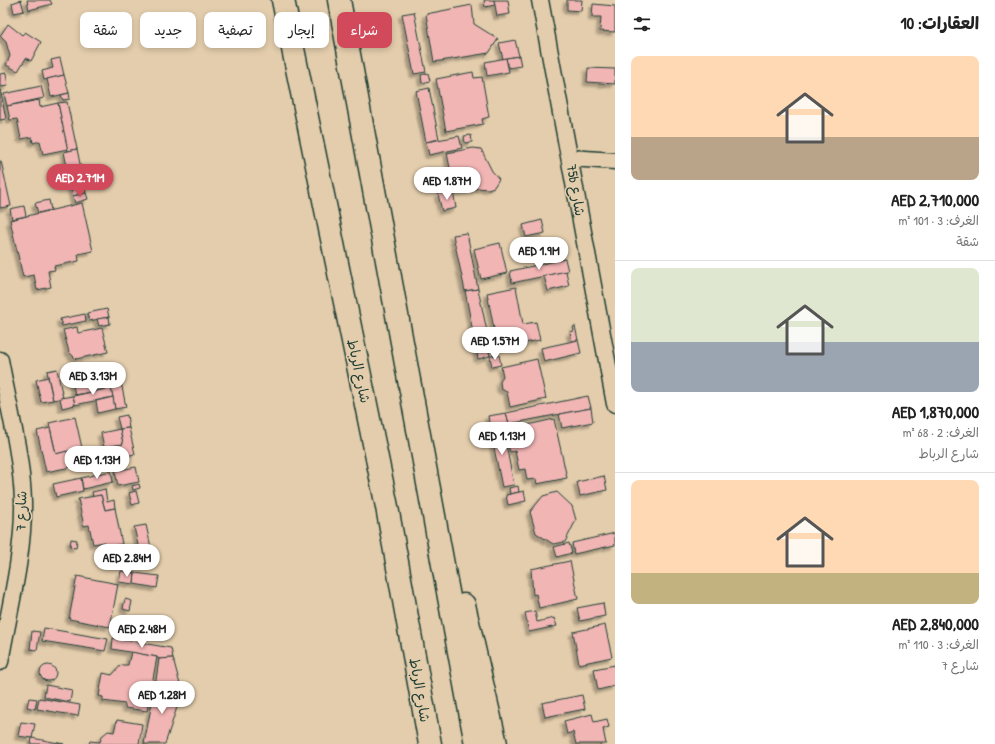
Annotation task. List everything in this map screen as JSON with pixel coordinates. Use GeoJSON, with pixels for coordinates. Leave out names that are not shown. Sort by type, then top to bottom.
{"type":"FeatureCollection","features":[{"type":"Feature","properties":{"kind":"highway","name":"شارع الرباط"},"geometry":{"type":"LineString","coordinates":[[283,0],[387,507],[430,744]]}},
{"type":"Feature","properties":{"kind":"highway"},"geometry":{"type":"LineString","coordinates":[[339,0],[476,744]]}},
{"type":"Feature","properties":{"kind":"highway"},"geometry":{"type":"LineString","coordinates":[[432,501],[467,616],[496,744]]}},
{"type":"Feature","properties":{"kind":"street","name":"75b شارع"},"geometry":{"type":"LineString","coordinates":[[540,0],[615,404]]}},
{"type":"Feature","properties":{"kind":"street"},"geometry":{"type":"LineString","coordinates":[[570,158],[615,161]]}},
{"type":"Feature","properties":{"kind":"street","name":"شارع 7"},"geometry":{"type":"LineString","coordinates":[[0,360],[20,468],[23,516],[20,547],[0,662]]}},
{"type":"Feature","properties":{"kind":"building"},"geometry":{"type":"Polygon","coordinates":[[[21,0],[24,11],[14,13],[12,3],[21,0]]]}},
{"type":"Feature","properties":{"kind":"building"},"geometry":{"type":"Polygon","coordinates":[[[27,0],[50,0],[52,4],[29,10],[27,0]]]}},
{"type":"Feature","properties":{"kind":"building"},"geometry":{"type":"Polygon","coordinates":[[[484,0],[494,0],[495,5],[485,7],[484,0]]]}},
{"type":"Feature","properties":{"kind":"building"},"geometry":{"type":"Polygon","coordinates":[[[494,0],[508,0],[510,14],[497,16],[494,0]]]}},
{"type":"Feature","properties":{"kind":"building"},"geometry":{"type":"Polygon","coordinates":[[[567,0],[582,0],[581,11],[567,10],[567,0]]]}},
{"type":"Feature","properties":{"kind":"building"},"geometry":{"type":"Polygon","coordinates":[[[593,4],[615,6],[615,32],[600,31],[601,17],[592,17],[593,4]]]}},
{"type":"Feature","properties":{"kind":"building"},"geometry":{"type":"Polygon","coordinates":[[[472,5],[474,24],[498,39],[489,53],[434,62],[426,14],[472,5]]]}},
{"type":"Feature","properties":{"kind":"building"},"geometry":{"type":"Polygon","coordinates":[[[414,12],[426,72],[414,74],[402,14],[414,12]]]}},
{"type":"Feature","properties":{"kind":"building"},"geometry":{"type":"Polygon","coordinates":[[[8,24],[22,35],[25,32],[41,42],[31,61],[26,58],[18,71],[6,65],[10,56],[6,42],[0,36],[8,24]]]}},
{"type":"Feature","properties":{"kind":"building"},"geometry":{"type":"Polygon","coordinates":[[[515,40],[519,56],[503,59],[499,43],[515,40]]]}},
{"type":"Feature","properties":{"kind":"building"},"geometry":{"type":"Polygon","coordinates":[[[519,56],[521,66],[508,68],[506,58],[519,56]]]}},
{"type":"Feature","properties":{"kind":"building"},"geometry":{"type":"Polygon","coordinates":[[[60,58],[64,75],[44,80],[42,71],[53,68],[51,60],[60,58]]]}},
{"type":"Feature","properties":{"kind":"building"},"geometry":{"type":"Polygon","coordinates":[[[506,58],[509,72],[487,76],[485,62],[506,58]]]}},
{"type":"Feature","properties":{"kind":"building"},"geometry":{"type":"Polygon","coordinates":[[[588,68],[615,69],[615,84],[587,82],[588,68]]]}},
{"type":"Feature","properties":{"kind":"building"},"geometry":{"type":"Polygon","coordinates":[[[473,72],[474,78],[482,77],[489,117],[482,119],[483,124],[446,131],[436,79],[473,72]]]}},
{"type":"Feature","properties":{"kind":"building"},"geometry":{"type":"Polygon","coordinates":[[[6,73],[8,86],[0,87],[0,74],[6,73]]]}},
{"type":"Feature","properties":{"kind":"building"},"geometry":{"type":"Polygon","coordinates":[[[428,73],[430,81],[422,83],[421,75],[428,73]]]}},
{"type":"Feature","properties":{"kind":"building"},"geometry":{"type":"Polygon","coordinates":[[[64,75],[69,93],[51,97],[47,79],[64,75]]]}},
{"type":"Feature","properties":{"kind":"building"},"geometry":{"type":"Polygon","coordinates":[[[41,86],[44,98],[7,106],[4,94],[41,86]]]}},
{"type":"Feature","properties":{"kind":"building"},"geometry":{"type":"Polygon","coordinates":[[[0,88],[6,119],[0,120],[0,88]]]}},
{"type":"Feature","properties":{"kind":"building"},"geometry":{"type":"Polygon","coordinates":[[[429,88],[439,139],[426,142],[416,91],[429,88]]]}},
{"type":"Feature","properties":{"kind":"building"},"geometry":{"type":"Polygon","coordinates":[[[69,93],[70,99],[63,100],[61,95],[69,93]]]}},
{"type":"Feature","properties":{"kind":"building"},"geometry":{"type":"Polygon","coordinates":[[[39,100],[40,107],[58,103],[68,149],[43,154],[40,141],[33,143],[32,137],[21,139],[17,119],[10,120],[7,106],[39,100]]]}},
{"type":"Feature","properties":{"kind":"building"},"geometry":{"type":"Polygon","coordinates":[[[67,102],[77,149],[68,151],[58,103],[67,102]]]}},
{"type":"Feature","properties":{"kind":"building"},"geometry":{"type":"Polygon","coordinates":[[[471,135],[472,142],[465,143],[464,136],[471,135]]]}},
{"type":"Feature","properties":{"kind":"building"},"geometry":{"type":"Polygon","coordinates":[[[459,136],[462,148],[429,155],[426,142],[459,136]]]}},
{"type":"Feature","properties":{"kind":"building"},"geometry":{"type":"Polygon","coordinates":[[[473,148],[481,149],[492,171],[499,179],[494,187],[488,189],[478,188],[455,193],[447,153],[473,148]]]}},
{"type":"Feature","properties":{"kind":"building"},"geometry":{"type":"Polygon","coordinates":[[[77,149],[86,193],[73,196],[64,152],[77,149]]]}},
{"type":"Feature","properties":{"kind":"building"},"geometry":{"type":"Polygon","coordinates":[[[0,161],[11,206],[0,208],[0,161]]]}},
{"type":"Feature","properties":{"kind":"building"},"geometry":{"type":"Polygon","coordinates":[[[453,191],[456,208],[442,211],[438,194],[453,191]]]}},
{"type":"Feature","properties":{"kind":"building"},"geometry":{"type":"Polygon","coordinates":[[[86,193],[88,199],[75,203],[73,196],[86,193]]]}},
{"type":"Feature","properties":{"kind":"building"},"geometry":{"type":"Polygon","coordinates":[[[49,200],[51,210],[38,213],[35,203],[49,200]]]}},
{"type":"Feature","properties":{"kind":"building"},"geometry":{"type":"Polygon","coordinates":[[[82,203],[93,251],[78,254],[79,261],[54,266],[55,270],[48,271],[51,287],[37,290],[34,275],[23,277],[10,220],[82,203]]]}},
{"type":"Feature","properties":{"kind":"building"},"geometry":{"type":"Polygon","coordinates":[[[24,206],[26,216],[12,219],[10,209],[24,206]]]}},
{"type":"Feature","properties":{"kind":"building"},"geometry":{"type":"Polygon","coordinates":[[[542,220],[545,233],[526,237],[523,225],[542,220]]]}},
{"type":"Feature","properties":{"kind":"building"},"geometry":{"type":"Polygon","coordinates":[[[467,233],[478,289],[465,291],[453,235],[467,233]]]}},
{"type":"Feature","properties":{"kind":"building"},"geometry":{"type":"Polygon","coordinates":[[[500,243],[507,273],[481,279],[474,249],[500,243]]]}},
{"type":"Feature","properties":{"kind":"building"},"geometry":{"type":"Polygon","coordinates":[[[565,259],[568,271],[512,283],[510,271],[565,259]]]}},
{"type":"Feature","properties":{"kind":"building"},"geometry":{"type":"Polygon","coordinates":[[[566,271],[569,286],[548,291],[544,276],[566,271]]]}},
{"type":"Feature","properties":{"kind":"building"},"geometry":{"type":"Polygon","coordinates":[[[516,287],[523,324],[536,322],[540,340],[493,349],[490,335],[495,334],[487,293],[516,287]]]}},
{"type":"Feature","properties":{"kind":"building"},"geometry":{"type":"Polygon","coordinates":[[[478,289],[491,350],[477,353],[465,291],[478,289]]]}},
{"type":"Feature","properties":{"kind":"building"},"geometry":{"type":"Polygon","coordinates":[[[107,309],[109,317],[89,321],[87,313],[107,309]]]}},
{"type":"Feature","properties":{"kind":"building"},"geometry":{"type":"Polygon","coordinates":[[[85,314],[86,321],[62,326],[60,319],[85,314]]]}},
{"type":"Feature","properties":{"kind":"building"},"geometry":{"type":"Polygon","coordinates":[[[109,317],[110,324],[99,326],[97,319],[109,317]]]}},
{"type":"Feature","properties":{"kind":"building"},"geometry":{"type":"Polygon","coordinates":[[[575,326],[578,340],[572,341],[570,332],[574,331],[573,327],[575,326]]]}},
{"type":"Feature","properties":{"kind":"building"},"geometry":{"type":"Polygon","coordinates":[[[77,327],[78,333],[102,328],[108,352],[76,359],[69,352],[63,330],[77,327]]]}},
{"type":"Feature","properties":{"kind":"building"},"geometry":{"type":"Polygon","coordinates":[[[578,340],[581,353],[544,362],[541,348],[578,340]]]}},
{"type":"Feature","properties":{"kind":"building"},"geometry":{"type":"Polygon","coordinates":[[[489,351],[490,356],[478,359],[477,353],[489,351]]]}},
{"type":"Feature","properties":{"kind":"building"},"geometry":{"type":"Polygon","coordinates":[[[499,355],[501,365],[492,367],[490,356],[499,355]]]}},
{"type":"Feature","properties":{"kind":"building"},"geometry":{"type":"Polygon","coordinates":[[[537,359],[546,399],[510,407],[507,392],[501,389],[500,382],[503,376],[501,367],[537,359]]]}},
{"type":"Feature","properties":{"kind":"building"},"geometry":{"type":"Polygon","coordinates":[[[117,365],[120,377],[94,383],[96,391],[75,395],[71,375],[117,365]]]}},
{"type":"Feature","properties":{"kind":"building"},"geometry":{"type":"Polygon","coordinates":[[[57,369],[63,398],[53,400],[47,371],[57,369]]]}},
{"type":"Feature","properties":{"kind":"building"},"geometry":{"type":"Polygon","coordinates":[[[48,377],[53,400],[41,402],[36,380],[48,377]]]}},
{"type":"Feature","properties":{"kind":"building"},"geometry":{"type":"Polygon","coordinates":[[[120,377],[126,407],[115,409],[111,388],[96,391],[94,383],[120,377]]]}},
{"type":"Feature","properties":{"kind":"building"},"geometry":{"type":"Polygon","coordinates":[[[111,388],[113,397],[75,405],[73,396],[111,388]]]}},
{"type":"Feature","properties":{"kind":"building"},"geometry":{"type":"Polygon","coordinates":[[[73,396],[75,405],[62,408],[60,398],[73,396]]]}},
{"type":"Feature","properties":{"kind":"building"},"geometry":{"type":"Polygon","coordinates":[[[588,396],[591,408],[509,424],[506,413],[588,396]]]}},
{"type":"Feature","properties":{"kind":"building"},"geometry":{"type":"Polygon","coordinates":[[[113,397],[115,409],[98,413],[96,401],[113,397]]]}},
{"type":"Feature","properties":{"kind":"building"},"geometry":{"type":"Polygon","coordinates":[[[591,408],[593,422],[562,428],[559,414],[591,408]]]}},
{"type":"Feature","properties":{"kind":"building"},"geometry":{"type":"Polygon","coordinates":[[[506,413],[509,424],[490,428],[488,416],[506,413]]]}},
{"type":"Feature","properties":{"kind":"building"},"geometry":{"type":"Polygon","coordinates":[[[127,415],[129,428],[120,429],[117,417],[127,415]]]}},
{"type":"Feature","properties":{"kind":"building"},"geometry":{"type":"Polygon","coordinates":[[[75,417],[82,448],[56,454],[49,423],[75,417]]]}},
{"type":"Feature","properties":{"kind":"building"},"geometry":{"type":"Polygon","coordinates":[[[554,419],[567,478],[537,484],[536,479],[527,480],[525,469],[519,470],[515,451],[510,452],[506,437],[516,435],[514,428],[554,419]]]}},
{"type":"Feature","properties":{"kind":"building"},"geometry":{"type":"Polygon","coordinates":[[[502,425],[514,485],[502,487],[490,428],[502,425]]]}},
{"type":"Feature","properties":{"kind":"building"},"geometry":{"type":"Polygon","coordinates":[[[50,428],[56,454],[67,451],[71,467],[46,472],[37,431],[50,428]]]}},
{"type":"Feature","properties":{"kind":"building"},"geometry":{"type":"Polygon","coordinates":[[[129,428],[135,454],[94,463],[91,450],[123,444],[120,429],[129,428]]]}},
{"type":"Feature","properties":{"kind":"building"},"geometry":{"type":"Polygon","coordinates":[[[120,429],[123,444],[104,447],[101,433],[120,429]]]}},
{"type":"Feature","properties":{"kind":"building"},"geometry":{"type":"Polygon","coordinates":[[[92,454],[94,463],[84,465],[82,456],[92,454]]]}},
{"type":"Feature","properties":{"kind":"building"},"geometry":{"type":"Polygon","coordinates":[[[136,467],[139,482],[118,486],[115,471],[136,467]]]}},
{"type":"Feature","properties":{"kind":"building"},"geometry":{"type":"Polygon","coordinates":[[[111,471],[113,482],[83,489],[81,478],[111,471]]]}},
{"type":"Feature","properties":{"kind":"building"},"geometry":{"type":"Polygon","coordinates":[[[604,476],[607,490],[580,496],[577,482],[604,476]]]}},
{"type":"Feature","properties":{"kind":"building"},"geometry":{"type":"Polygon","coordinates":[[[81,478],[83,491],[56,497],[53,484],[81,478]]]}},
{"type":"Feature","properties":{"kind":"building"},"geometry":{"type":"Polygon","coordinates":[[[139,484],[140,488],[133,490],[132,486],[139,484]]]}},
{"type":"Feature","properties":{"kind":"building"},"geometry":{"type":"Polygon","coordinates":[[[518,486],[519,492],[510,494],[509,488],[518,486]]]}},
{"type":"Feature","properties":{"kind":"building"},"geometry":{"type":"Polygon","coordinates":[[[105,489],[107,502],[114,500],[115,508],[105,510],[101,495],[93,497],[92,492],[105,489]]]}},
{"type":"Feature","properties":{"kind":"building"},"geometry":{"type":"Polygon","coordinates":[[[136,491],[139,503],[132,505],[129,493],[136,491]]]}},
{"type":"Feature","properties":{"kind":"building"},"geometry":{"type":"Polygon","coordinates":[[[524,491],[526,501],[508,505],[506,495],[524,491]]]}},
{"type":"Feature","properties":{"kind":"building"},"geometry":{"type":"Polygon","coordinates":[[[557,492],[572,506],[576,520],[565,542],[553,544],[536,533],[530,512],[543,496],[557,492]]]}},
{"type":"Feature","properties":{"kind":"building"},"geometry":{"type":"Polygon","coordinates":[[[101,495],[105,510],[115,508],[122,544],[106,547],[105,542],[93,544],[89,525],[84,526],[78,499],[101,495]]]}},
{"type":"Feature","properties":{"kind":"building"},"geometry":{"type":"Polygon","coordinates":[[[146,525],[154,561],[141,559],[134,527],[146,525]]]}},
{"type":"Feature","properties":{"kind":"building"},"geometry":{"type":"Polygon","coordinates":[[[615,533],[615,545],[574,554],[572,543],[615,533]]]}},
{"type":"Feature","properties":{"kind":"building"},"geometry":{"type":"Polygon","coordinates":[[[71,539],[77,540],[76,548],[70,547],[71,539]]]}},
{"type":"Feature","properties":{"kind":"building"},"geometry":{"type":"Polygon","coordinates":[[[569,543],[572,553],[557,557],[554,547],[569,543]]]}},
{"type":"Feature","properties":{"kind":"building"},"geometry":{"type":"Polygon","coordinates":[[[570,561],[578,599],[539,608],[536,594],[533,595],[531,569],[570,561]]]}},
{"type":"Feature","properties":{"kind":"building"},"geometry":{"type":"Polygon","coordinates":[[[121,571],[135,573],[134,584],[119,582],[121,571]]]}},
{"type":"Feature","properties":{"kind":"building"},"geometry":{"type":"Polygon","coordinates":[[[135,573],[159,576],[157,588],[134,584],[135,573]]]}},
{"type":"Feature","properties":{"kind":"building"},"geometry":{"type":"Polygon","coordinates":[[[77,576],[118,584],[110,627],[69,619],[77,576]]]}},
{"type":"Feature","properties":{"kind":"building"},"geometry":{"type":"Polygon","coordinates":[[[125,599],[132,601],[130,611],[123,609],[125,599]]]}},
{"type":"Feature","properties":{"kind":"building"},"geometry":{"type":"Polygon","coordinates":[[[603,603],[605,616],[580,621],[577,608],[603,603]]]}},
{"type":"Feature","properties":{"kind":"building"},"geometry":{"type":"Polygon","coordinates":[[[535,611],[537,622],[554,618],[557,626],[529,632],[525,613],[535,611]]]}},
{"type":"Feature","properties":{"kind":"building"},"geometry":{"type":"Polygon","coordinates":[[[605,625],[612,657],[579,664],[573,632],[605,625]]]}},
{"type":"Feature","properties":{"kind":"building"},"geometry":{"type":"Polygon","coordinates":[[[44,628],[108,639],[105,651],[42,641],[44,628]]]}},
{"type":"Feature","properties":{"kind":"building"},"geometry":{"type":"Polygon","coordinates":[[[32,631],[40,632],[37,650],[30,649],[32,631]]]}},
{"type":"Feature","properties":{"kind":"building"},"geometry":{"type":"Polygon","coordinates":[[[113,638],[171,648],[173,658],[159,659],[157,657],[112,649],[113,638]]]}},
{"type":"Feature","properties":{"kind":"building"},"geometry":{"type":"Polygon","coordinates":[[[131,652],[157,657],[147,711],[125,708],[125,704],[103,701],[103,697],[99,696],[103,673],[112,675],[121,665],[128,665],[131,652]]]}},
{"type":"Feature","properties":{"kind":"building"},"geometry":{"type":"Polygon","coordinates":[[[173,658],[182,692],[155,687],[159,659],[173,658]]]}},
{"type":"Feature","properties":{"kind":"building"},"geometry":{"type":"Polygon","coordinates":[[[48,665],[55,670],[56,673],[51,680],[48,681],[41,676],[40,673],[45,666],[48,665]]]}},
{"type":"Feature","properties":{"kind":"building"},"geometry":{"type":"Polygon","coordinates":[[[615,665],[615,686],[598,690],[594,669],[615,665]]]}},
{"type":"Feature","properties":{"kind":"building"},"geometry":{"type":"Polygon","coordinates":[[[46,685],[72,690],[70,702],[44,697],[46,685]]]}},
{"type":"Feature","properties":{"kind":"building"},"geometry":{"type":"Polygon","coordinates":[[[155,687],[182,692],[165,744],[144,744],[155,687]]]}},
{"type":"Feature","properties":{"kind":"building"},"geometry":{"type":"Polygon","coordinates":[[[582,695],[585,709],[545,717],[542,703],[582,695]]]}},
{"type":"Feature","properties":{"kind":"building"},"geometry":{"type":"Polygon","coordinates":[[[29,698],[37,699],[35,709],[27,707],[29,698]]]}},
{"type":"Feature","properties":{"kind":"building"},"geometry":{"type":"Polygon","coordinates":[[[39,698],[80,705],[78,716],[37,709],[39,698]]]}},
{"type":"Feature","properties":{"kind":"building"},"geometry":{"type":"Polygon","coordinates":[[[592,714],[594,722],[607,719],[609,727],[603,729],[606,744],[576,744],[573,732],[567,734],[564,721],[592,714]]]}},
{"type":"Feature","properties":{"kind":"building"},"geometry":{"type":"Polygon","coordinates":[[[117,720],[142,724],[139,744],[89,744],[90,741],[100,742],[102,736],[108,731],[114,732],[117,720]]]}},
{"type":"Feature","properties":{"kind":"building"},"geometry":{"type":"Polygon","coordinates":[[[21,722],[35,724],[32,738],[18,736],[21,722]]]}},
{"type":"Feature","properties":{"kind":"building"},"geometry":{"type":"Polygon","coordinates":[[[32,738],[64,744],[31,744],[32,738]]]}}]}
